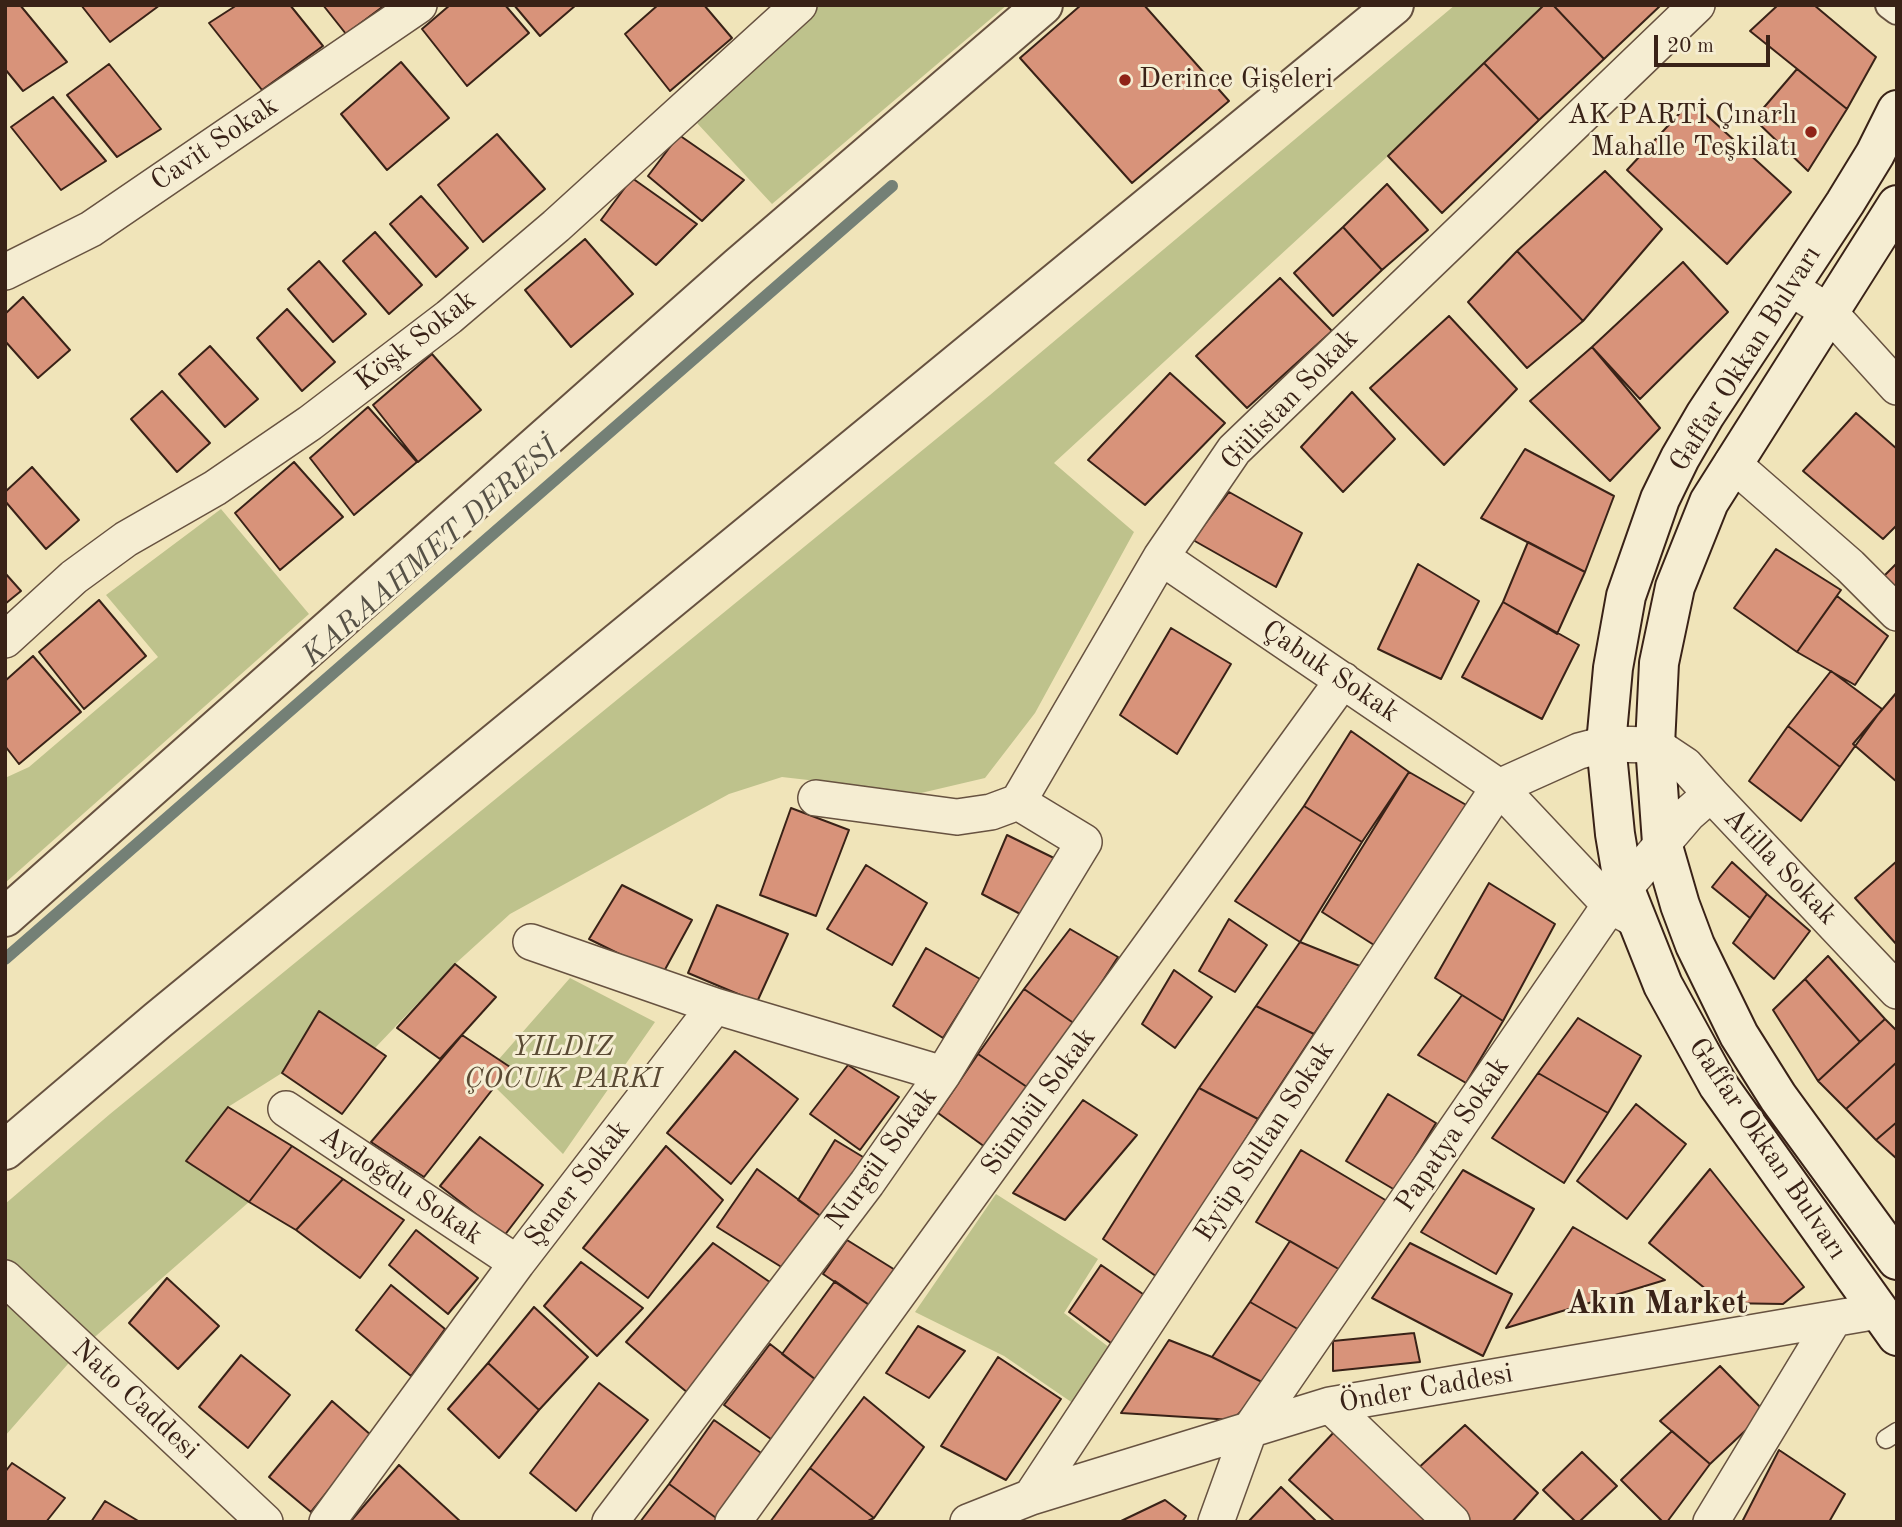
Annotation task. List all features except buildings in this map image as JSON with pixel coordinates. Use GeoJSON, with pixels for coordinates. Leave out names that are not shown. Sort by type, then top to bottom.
{"type":"FeatureCollection","features":[{"type":"Feature","properties":{"kind":"street","name":"Cavit Sokak"},"geometry":{"type":"LineString","coordinates":[[5,272],[91,229],[419,5]]}},
{"type":"Feature","properties":{"kind":"street","name":"Köşk Sokak"},"geometry":{"type":"LineString","coordinates":[[5,640],[74,577],[126,539],[215,488],[310,424],[449,317],[556,226],[799,5]]}},
{"type":"Feature","properties":{"kind":"street"},"geometry":{"type":"LineString","coordinates":[[5,917],[738,267],[1043,5]]}},
{"type":"Feature","properties":{"kind":"street"},"geometry":{"type":"LineString","coordinates":[[5,1150],[179,1003],[1394,5]]}},
{"type":"Feature","properties":{"kind":"street","name":"Gülistan Sokak"},"geometry":{"type":"LineString","coordinates":[[1018,802],[1161,557],[1234,450],[1697,5]]}},
{"type":"Feature","properties":{"kind":"street"},"geometry":{"type":"LineString","coordinates":[[1889,5],[1897,10]]}},
{"type":"Feature","properties":{"kind":"street","name":"Gaffar Okkan Bulvarı"},"geometry":{"type":"LineString","coordinates":[[1891,1318],[1718,1085],[1663,985],[1624,904],[1606,744],[1613,667],[1626,596],[1660,499],[1705,415],[1875,155],[1897,110]]}},
{"type":"Feature","properties":{"kind":"street","name":"Gaffar Okkan Bulvarı"},"geometry":{"type":"LineString","coordinates":[[1897,205],[1709,502],[1675,587],[1659,663],[1655,745],[1662,843],[1695,945],[1739,1035],[1778,1097],[1897,1261]]}},
{"type":"Feature","properties":{"kind":"street"},"geometry":{"type":"LineString","coordinates":[[1789,287],[1829,312],[1897,387]]}},
{"type":"Feature","properties":{"kind":"street"},"geometry":{"type":"LineString","coordinates":[[1732,463],[1850,566],[1897,613]]}},
{"type":"Feature","properties":{"kind":"street","name":"Çabuk Sokak"},"geometry":{"type":"LineString","coordinates":[[1161,557],[1499,787],[1624,904]]}},
{"type":"Feature","properties":{"kind":"street","name":"Sümbül Sokak"},"geometry":{"type":"LineString","coordinates":[[733,1522],[1343,680]]}},
{"type":"Feature","properties":{"kind":"street"},"geometry":{"type":"LineString","coordinates":[[1499,787],[1579,751],[1606,744],[1655,745],[1685,765],[1711,794]]}},
{"type":"Feature","properties":{"kind":"street","name":"Eyüp Sultan Sokak"},"geometry":{"type":"LineString","coordinates":[[1031,1497],[1499,787]]}},
{"type":"Feature","properties":{"kind":"street","name":"Atilla Sokak"},"geometry":{"type":"LineString","coordinates":[[1662,843],[1688,814],[1711,794],[1897,991]]}},
{"type":"Feature","properties":{"kind":"street"},"geometry":{"type":"LineString","coordinates":[[816,798],[957,817],[991,812],[1018,802]]}},
{"type":"Feature","properties":{"kind":"street","name":"Nurgül Sokak"},"geometry":{"type":"LineString","coordinates":[[610,1522],[867,1183],[943,1074],[1084,842],[1018,802]]}},
{"type":"Feature","properties":{"kind":"street","name":"Papatya Sokak"},"geometry":{"type":"LineString","coordinates":[[1216,1522],[1249,1431],[1624,904],[1662,843]]}},
{"type":"Feature","properties":{"kind":"street"},"geometry":{"type":"LineString","coordinates":[[531,942],[715,1006],[943,1074]]}},
{"type":"Feature","properties":{"kind":"street","name":"Şener Sokak"},"geometry":{"type":"LineString","coordinates":[[327,1522],[517,1264],[715,1006]]}},
{"type":"Feature","properties":{"kind":"street","name":"Aydoğdu Sokak"},"geometry":{"type":"LineString","coordinates":[[286,1109],[517,1264]]}},
{"type":"Feature","properties":{"kind":"street","name":"Nato Caddesi"},"geometry":{"type":"LineString","coordinates":[[5,1278],[265,1522]]}},
{"type":"Feature","properties":{"kind":"street","name":"Önder Caddesi"},"geometry":{"type":"LineString","coordinates":[[968,1522],[1031,1497],[1330,1405],[1834,1319],[1891,1318]]}},
{"type":"Feature","properties":{"kind":"street"},"geometry":{"type":"LineString","coordinates":[[1711,1522],[1834,1319]]}},
{"type":"Feature","properties":{"kind":"street"},"geometry":{"type":"LineString","coordinates":[[1330,1405],[1452,1522]]}},
{"type":"Feature","properties":{"kind":"green space"},"geometry":{"type":"Polygon","coordinates":[[[818,5],[1007,5],[772,204],[697,123],[818,5]]]}},
{"type":"Feature","properties":{"kind":"green space"},"geometry":{"type":"Polygon","coordinates":[[[1455,5],[1544,5],[1388,156],[1054,463],[1134,532],[1035,713],[985,778],[921,793],[782,777],[729,794],[510,914],[455,964],[375,1048],[319,1011],[282,1073],[228,1107],[187,1161],[249,1202],[81,1349],[5,1436],[5,1204],[110,1114],[990,395],[1455,5]]]}},
{"type":"Feature","properties":{"kind":"green space"},"geometry":{"type":"Polygon","coordinates":[[[221,509],[309,614],[5,883],[5,778],[29,767],[158,657],[106,595],[221,509]]]}},
{"type":"Feature","properties":{"kind":"green space","name":"YILDIZ ÇOCUK PARKI"},"geometry":{"type":"Polygon","coordinates":[[[570,978],[655,1022],[563,1154],[495,1087],[510,1067],[499,1059],[570,978]]]}},
{"type":"Feature","properties":{"kind":"green space"},"geometry":{"type":"Polygon","coordinates":[[[996,1194],[1098,1259],[1064,1313],[1114,1351],[1080,1408],[1004,1356],[915,1312],[996,1194]]]}},
{"type":"Feature","properties":{"kind":"waterway","name":"KARAAHMET DERESİ"},"geometry":{"type":"LineString","coordinates":[[5,959],[892,186]]}},
{"type":"Feature","properties":{"kind":"place","name":"Derince Gişeleri"},"geometry":{"type":"Point","coordinates":[1125,80]}},
{"type":"Feature","properties":{"kind":"place","name":"AK PARTİ Çınarlı Mahalle Teşkilatı"},"geometry":{"type":"Point","coordinates":[1811,132]}},
{"type":"Feature","properties":{"kind":"district","name":"Akın Market"},"geometry":{"type":"Point","coordinates":[1657,1305]}}]}
